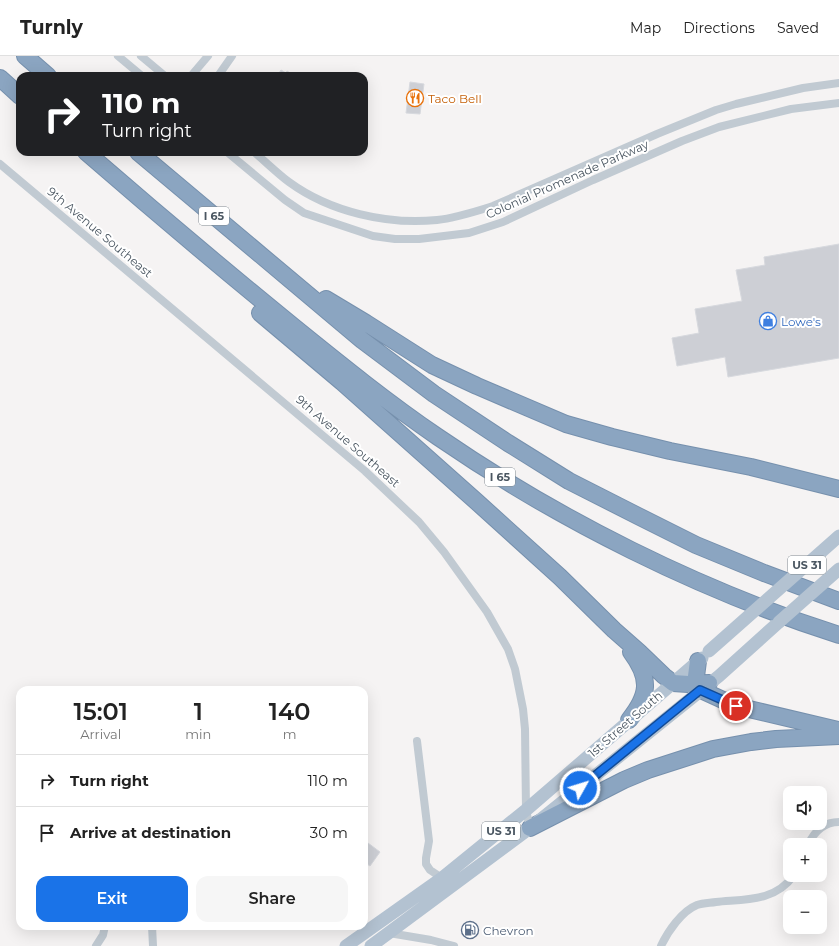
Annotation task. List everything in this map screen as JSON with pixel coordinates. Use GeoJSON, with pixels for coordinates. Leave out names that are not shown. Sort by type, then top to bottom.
{"type":"FeatureCollection","features":[{"type":"Feature","properties":{"kind":"highway"},"geometry":{"type":"LineString","coordinates":[[25,56],[43,72]]}},
{"type":"Feature","properties":{"kind":"highway"},"geometry":{"type":"LineString","coordinates":[[0,78],[16,92]]}},
{"type":"Feature","properties":{"kind":"highway","name":"I 65"},"geometry":{"type":"LineString","coordinates":[[91,156],[201,252],[352,373],[437,437],[543,503],[614,541],[734,597],[839,635]]}},
{"type":"Feature","properties":{"kind":"highway","name":"I 65"},"geometry":{"type":"LineString","coordinates":[[143,156],[362,340],[434,394],[508,443],[569,480],[696,545],[764,573],[839,601]]}},
{"type":"Feature","properties":{"kind":"highway"},"geometry":{"type":"LineString","coordinates":[[201,252],[223,282],[342,382],[477,502],[560,577],[619,634],[673,683],[706,683],[736,706],[790,720],[839,730]]}},
{"type":"Feature","properties":{"kind":"highway"},"geometry":{"type":"LineString","coordinates":[[291,280],[366,323],[432,365],[476,386],[566,424],[670,451],[751,467],[839,489]]}},
{"type":"Feature","properties":{"kind":"highway"},"geometry":{"type":"LineString","coordinates":[[809,481],[839,482]]}},
{"type":"Feature","properties":{"kind":"highway"},"geometry":{"type":"LineString","coordinates":[[619,634],[636,658],[645,677],[644,692],[639,707],[629,720]]}},
{"type":"Feature","properties":{"kind":"highway"},"geometry":{"type":"LineString","coordinates":[[703,656],[706,683]]}},
{"type":"Feature","properties":{"kind":"highway"},"geometry":{"type":"LineString","coordinates":[[530,828],[624,780],[648,770],[713,749],[776,739],[839,736]]}},
{"type":"Feature","properties":{"kind":"main road","name":"1st Street South"},"geometry":{"type":"LineString","coordinates":[[346,946],[442,878],[526,810],[673,683],[839,536]]}},
{"type":"Feature","properties":{"kind":"main road","name":"1st Street South"},"geometry":{"type":"LineString","coordinates":[[371,946],[530,828],[706,683],[839,569]]}},
{"type":"Feature","properties":{"kind":"main road"},"geometry":{"type":"LineString","coordinates":[[380,922],[389,933]]}},
{"type":"Feature","properties":{"kind":"street"},"geometry":{"type":"LineString","coordinates":[[118,56],[137,72]]}},
{"type":"Feature","properties":{"kind":"street"},"geometry":{"type":"LineString","coordinates":[[141,56],[160,72]]}},
{"type":"Feature","properties":{"kind":"street"},"geometry":{"type":"LineString","coordinates":[[194,72],[208,56]]}},
{"type":"Feature","properties":{"kind":"street"},"geometry":{"type":"LineString","coordinates":[[221,72],[232,56]]}},
{"type":"Feature","properties":{"kind":"street","name":"Colonial Promenade Parkway"},"geometry":{"type":"LineString","coordinates":[[259,156],[289,182],[333,205],[365,215],[389,219],[417,221],[438,220],[468,214],[493,206],[663,131],[716,110],[803,88],[839,84]]}},
{"type":"Feature","properties":{"kind":"street","name":"Colonial Promenade Parkway"},"geometry":{"type":"LineString","coordinates":[[232,156],[280,196],[304,213],[373,236],[395,239],[418,239],[469,233],[503,222],[593,180],[719,127],[791,109],[839,102]]}},
{"type":"Feature","properties":{"kind":"street","name":"9th Avenue Southeast"},"geometry":{"type":"LineString","coordinates":[[0,164],[365,470],[419,522],[444,552],[491,618],[508,649],[515,669],[522,702],[525,729],[526,810],[530,828]]}},
{"type":"Feature","properties":{"kind":"street"},"geometry":{"type":"LineString","coordinates":[[417,741],[429,841],[426,864],[430,870],[442,878]]}},
{"type":"Feature","properties":{"kind":"street"},"geometry":{"type":"LineString","coordinates":[[813,838],[826,824],[839,822]]}},
{"type":"Feature","properties":{"kind":"street"},"geometry":{"type":"LineString","coordinates":[[661,946],[674,925],[682,916],[697,906],[764,897],[784,886],[788,882]]}},
{"type":"Feature","properties":{"kind":"street"},"geometry":{"type":"LineString","coordinates":[[96,946],[103,935],[104,930]]}},
{"type":"Feature","properties":{"kind":"street"},"geometry":{"type":"LineString","coordinates":[[152,930],[152,946]]}},
{"type":"Feature","properties":{"kind":"street"},"geometry":{"type":"LineString","coordinates":[[389,933],[431,940],[454,946]]}},
{"type":"Feature","properties":{"kind":"building","name":"Taco Bell"},"geometry":{"type":"Polygon","coordinates":[[[410,82],[424,84],[420,114],[406,113],[410,82]]]}},
{"type":"Feature","properties":{"kind":"building","name":"Lowe's"},"geometry":{"type":"Polygon","coordinates":[[[839,244],[839,358],[728,377],[725,357],[677,366],[672,338],[699,333],[695,309],[742,301],[736,270],[765,265],[764,257],[839,244]]]}},
{"type":"Feature","properties":{"kind":"building"},"geometry":{"type":"Polygon","coordinates":[[[368,843],[380,852],[370,866],[368,865],[368,843]]]}},
{"type":"Feature","properties":{"kind":"place","name":"Taco Bell"},"geometry":{"type":"Point","coordinates":[415,98]}},
{"type":"Feature","properties":{"kind":"place","name":"Lowe's"},"geometry":{"type":"Point","coordinates":[768,321]}},
{"type":"Feature","properties":{"kind":"place","name":"Chevron"},"geometry":{"type":"Point","coordinates":[470,930]}},
{"type":"Feature","properties":{"kind":"route"},"geometry":{"type":"LineString","coordinates":[[580,788],[700,690],[736,706]]}}]}
